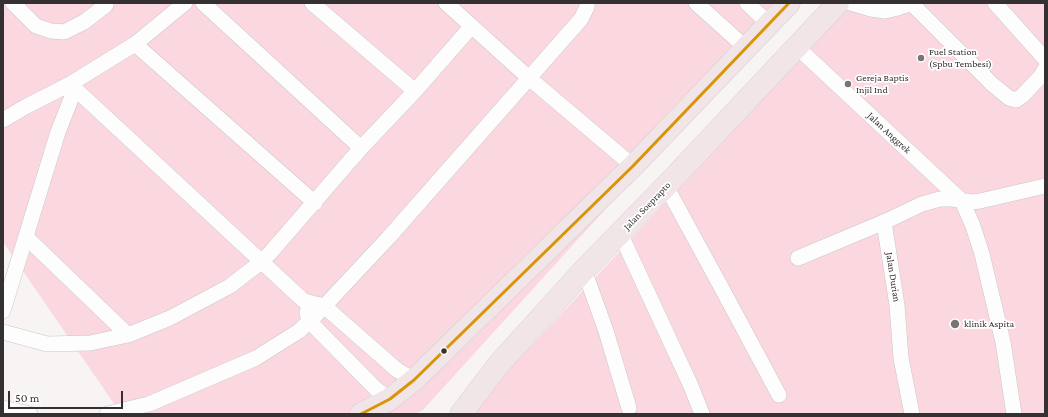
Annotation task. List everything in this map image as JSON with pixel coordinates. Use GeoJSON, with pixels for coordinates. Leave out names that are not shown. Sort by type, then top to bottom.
{"type":"FeatureCollection","features":[{"type":"Feature","properties":{"kind":"highway"},"geometry":{"type":"LineString","coordinates":[[361,414],[390,399],[414,380],[633,166],[789,3]]}},
{"type":"Feature","properties":{"kind":"highway","name":"Jalan Soeprapto"},"geometry":{"type":"LineString","coordinates":[[461,414],[499,364],[584,270],[666,186],[838,3]]}},
{"type":"Feature","properties":{"kind":"street"},"geometry":{"type":"LineString","coordinates":[[13,3],[36,26],[51,32],[64,32],[84,22],[106,5],[106,3]]}},
{"type":"Feature","properties":{"kind":"street"},"geometry":{"type":"LineString","coordinates":[[3,120],[25,106],[73,86],[135,44],[185,3]]}},
{"type":"Feature","properties":{"kind":"street"},"geometry":{"type":"LineString","coordinates":[[204,3],[361,148]]}},
{"type":"Feature","properties":{"kind":"street"},"geometry":{"type":"LineString","coordinates":[[312,3],[414,91]]}},
{"type":"Feature","properties":{"kind":"street"},"geometry":{"type":"LineString","coordinates":[[446,3],[529,78],[633,166]]}},
{"type":"Feature","properties":{"kind":"street"},"geometry":{"type":"LineString","coordinates":[[107,414],[149,404],[256,358],[293,335],[324,306],[389,237],[581,19],[588,3]]}},
{"type":"Feature","properties":{"kind":"street"},"geometry":{"type":"LineString","coordinates":[[696,3],[746,48]]}},
{"type":"Feature","properties":{"kind":"street"},"geometry":{"type":"LineString","coordinates":[[746,3],[769,24]]}},
{"type":"Feature","properties":{"kind":"street"},"geometry":{"type":"LineString","coordinates":[[851,3],[871,9],[885,11],[912,3],[992,84],[1009,98],[1016,100],[1022,96],[1045,69]]}},
{"type":"Feature","properties":{"kind":"street"},"geometry":{"type":"LineString","coordinates":[[995,3],[1045,59]]}},
{"type":"Feature","properties":{"kind":"street"},"geometry":{"type":"LineString","coordinates":[[3,332],[47,344],[90,343],[128,335],[170,318],[230,286],[261,262],[315,203],[361,148],[471,27]]}},
{"type":"Feature","properties":{"kind":"street"},"geometry":{"type":"LineString","coordinates":[[135,44],[315,203]]}},
{"type":"Feature","properties":{"kind":"street","name":"Jalan Anggrek"},"geometry":{"type":"LineString","coordinates":[[796,47],[962,201],[973,226],[982,254],[1003,342],[1014,414]]}},
{"type":"Feature","properties":{"kind":"street"},"geometry":{"type":"LineString","coordinates":[[3,311],[73,86]]}},
{"type":"Feature","properties":{"kind":"street"},"geometry":{"type":"LineString","coordinates":[[73,86],[304,301],[324,306],[397,370],[414,380]]}},
{"type":"Feature","properties":{"kind":"street"},"geometry":{"type":"LineString","coordinates":[[666,186],[779,395]]}},
{"type":"Feature","properties":{"kind":"street"},"geometry":{"type":"LineString","coordinates":[[798,258],[884,222],[922,204],[953,199],[980,202],[1045,186]]}},
{"type":"Feature","properties":{"kind":"street","name":"Jalan Durian"},"geometry":{"type":"LineString","coordinates":[[884,222],[897,305],[901,358],[912,414]]}},
{"type":"Feature","properties":{"kind":"street"},"geometry":{"type":"LineString","coordinates":[[620,233],[691,386],[702,414]]}},
{"type":"Feature","properties":{"kind":"street"},"geometry":{"type":"LineString","coordinates":[[26,237],[128,335]]}},
{"type":"Feature","properties":{"kind":"street"},"geometry":{"type":"LineString","coordinates":[[584,270],[606,331],[628,408]]}},
{"type":"Feature","properties":{"kind":"street"},"geometry":{"type":"LineString","coordinates":[[304,301],[309,321],[377,390],[390,399]]}},
{"type":"Feature","properties":{"kind":"street"},"geometry":{"type":"LineString","coordinates":[[3,408],[30,414]]}},
{"type":"Feature","properties":{"kind":"shaded area"},"geometry":{"type":"Polygon","coordinates":[[[3,3],[802,3],[640,171],[423,410],[415,414],[121,414],[3,242],[3,3]]]}},
{"type":"Feature","properties":{"kind":"shaded area"},"geometry":{"type":"Polygon","coordinates":[[[853,3],[1045,3],[1045,414],[467,414],[853,3]]]}},
{"type":"Feature","properties":{"kind":"transit line"},"geometry":{"type":"LineString","coordinates":[[361,414],[390,399],[414,380],[633,166],[789,3]]}},
{"type":"Feature","properties":{"kind":"place","name":"Fuel Station (Spbu Tembesi)"},"geometry":{"type":"Point","coordinates":[921,58]}},
{"type":"Feature","properties":{"kind":"place","name":"Gereja Baptis Injil Ind"},"geometry":{"type":"Point","coordinates":[848,84]}},
{"type":"Feature","properties":{"kind":"place","name":"klinik Aspita"},"geometry":{"type":"Point","coordinates":[955,324]}}]}
